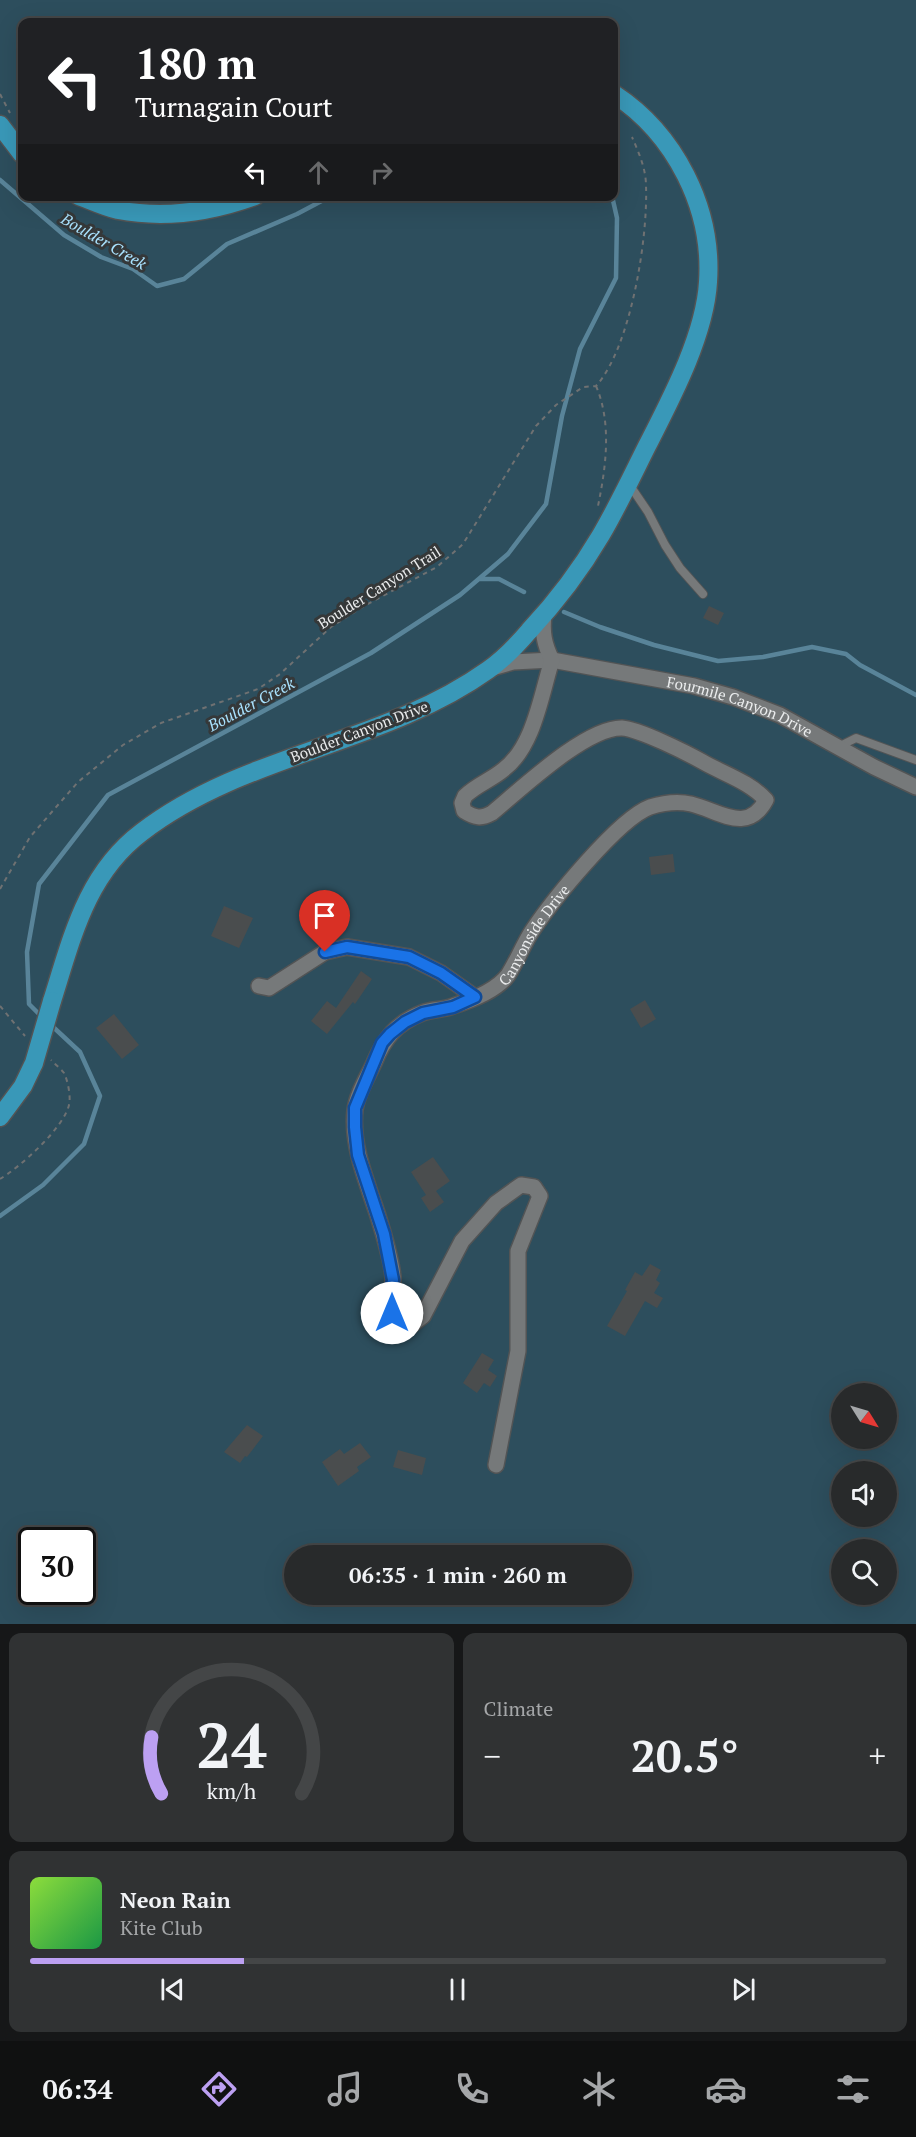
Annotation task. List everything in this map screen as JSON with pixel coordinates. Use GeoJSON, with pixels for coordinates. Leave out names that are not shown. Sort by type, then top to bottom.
{"type":"FeatureCollection","features":[{"type":"Feature","properties":{"kind":"main road","name":"Boulder Canyon Drive"},"geometry":{"type":"LineString","coordinates":[[0,1117],[42,1061],[52,1001],[86,900],[101,873],[120,852],[140,833],[172,811],[206,793],[264,767],[368,731],[417,711],[492,668],[544,615],[600,538],[666,408],[697,334],[708,284],[708,246],[701,212],[685,173],[671,149],[647,120],[618,97]]}},
{"type":"Feature","properties":{"kind":"main road"},"geometry":{"type":"LineString","coordinates":[[0,124],[18,149]]}},
{"type":"Feature","properties":{"kind":"main road"},"geometry":{"type":"LineString","coordinates":[[93,201],[117,210],[155,214],[189,213],[225,207],[241,201]]}},
{"type":"Feature","properties":{"kind":"street"},"geometry":{"type":"LineString","coordinates":[[544,615],[544,642],[552,660]]}},
{"type":"Feature","properties":{"kind":"street","name":"Fourmile Canyon Drive"},"geometry":{"type":"LineString","coordinates":[[492,668],[513,662],[552,660],[675,682],[733,697],[780,715],[916,786]]}},
{"type":"Feature","properties":{"kind":"street","name":"Canyonside Drive"},"geometry":{"type":"LineString","coordinates":[[496,1465],[518,1351],[518,1251],[540,1196],[534,1187],[521,1185],[496,1203],[462,1241],[423,1316],[409,1327],[399,1323],[392,1313],[389,1298],[393,1280],[384,1234],[358,1155],[355,1108],[382,1043],[390,1034],[405,1022],[423,1013],[453,1007],[498,986],[548,910],[600,848],[627,821],[649,808],[675,802],[690,804],[739,820],[752,817],[766,800],[747,784],[697,758],[623,728],[605,730],[568,752],[492,813],[483,818],[474,818],[464,811],[462,803],[465,796],[504,770],[526,743],[552,660]]}},
{"type":"Feature","properties":{"kind":"street"},"geometry":{"type":"LineString","coordinates":[[259,986],[269,988],[325,952],[347,947],[409,957],[441,973],[475,997]]}},
{"type":"Feature","properties":{"kind":"lane"},"geometry":{"type":"LineString","coordinates":[[628,483],[648,512],[680,568],[703,594]]}},
{"type":"Feature","properties":{"kind":"lane"},"geometry":{"type":"LineString","coordinates":[[838,747],[856,738],[916,760]]}},
{"type":"Feature","properties":{"kind":"path"},"geometry":{"type":"LineString","coordinates":[[596,512],[605,471],[605,442],[604,404],[596,386],[606,375],[626,326],[642,251],[646,185],[644,168],[632,137]]}},
{"type":"Feature","properties":{"kind":"path","name":"Boulder Canyon Trail"},"geometry":{"type":"LineString","coordinates":[[0,889],[30,837],[78,782],[123,745],[161,723],[258,689],[280,674],[331,627],[364,606],[437,567],[463,544],[536,426],[556,405],[584,387],[596,386]]}},
{"type":"Feature","properties":{"kind":"path"},"geometry":{"type":"LineString","coordinates":[[0,1006],[28,1038]]}},
{"type":"Feature","properties":{"kind":"path"},"geometry":{"type":"LineString","coordinates":[[0,1179],[12,1172],[43,1143],[59,1125],[69,1105],[69,1089],[64,1073],[42,1061]]}},
{"type":"Feature","properties":{"kind":"shaded area"},"geometry":{"type":"Polygon","coordinates":[[[0,0],[916,0],[916,1624],[0,1624],[0,0]]]}},
{"type":"Feature","properties":{"kind":"building"},"geometry":{"type":"Polygon","coordinates":[[[709,606],[724,613],[718,625],[703,618],[709,606]]]}},
{"type":"Feature","properties":{"kind":"building"},"geometry":{"type":"Polygon","coordinates":[[[673,854],[675,872],[651,875],[649,857],[673,854]]]}},
{"type":"Feature","properties":{"kind":"building"},"geometry":{"type":"Polygon","coordinates":[[[326,889],[339,910],[316,925],[303,904],[326,889]]]}},
{"type":"Feature","properties":{"kind":"building"},"geometry":{"type":"Polygon","coordinates":[[[224,906],[253,918],[239,948],[211,936],[224,906]]]}},
{"type":"Feature","properties":{"kind":"building"},"geometry":{"type":"Polygon","coordinates":[[[361,971],[372,979],[355,1004],[353,1002],[327,1034],[311,1021],[327,1001],[336,1008],[361,971]]]}},
{"type":"Feature","properties":{"kind":"building"},"geometry":{"type":"Polygon","coordinates":[[[645,1000],[656,1019],[641,1028],[630,1009],[645,1000]]]}},
{"type":"Feature","properties":{"kind":"building"},"geometry":{"type":"Polygon","coordinates":[[[114,1014],[139,1045],[122,1059],[96,1028],[114,1014]]]}},
{"type":"Feature","properties":{"kind":"building"},"geometry":{"type":"Polygon","coordinates":[[[433,1157],[450,1181],[436,1191],[444,1202],[430,1212],[421,1198],[426,1195],[411,1172],[433,1157]]]}},
{"type":"Feature","properties":{"kind":"building"},"geometry":{"type":"Polygon","coordinates":[[[650,1264],[661,1270],[656,1280],[660,1283],[654,1293],[663,1298],[657,1308],[645,1301],[625,1336],[607,1326],[635,1272],[642,1276],[650,1264]]]}},
{"type":"Feature","properties":{"kind":"building"},"geometry":{"type":"Polygon","coordinates":[[[482,1353],[494,1360],[488,1370],[497,1376],[490,1387],[484,1383],[477,1393],[463,1383],[482,1353]]]}},
{"type":"Feature","properties":{"kind":"building"},"geometry":{"type":"Polygon","coordinates":[[[247,1425],[263,1436],[240,1463],[224,1452],[247,1425]]]}},
{"type":"Feature","properties":{"kind":"building"},"geometry":{"type":"Polygon","coordinates":[[[360,1443],[371,1457],[357,1467],[359,1471],[338,1486],[322,1462],[340,1449],[344,1454],[360,1443]]]}},
{"type":"Feature","properties":{"kind":"building"},"geometry":{"type":"Polygon","coordinates":[[[398,1450],[426,1458],[422,1475],[393,1467],[398,1450]]]}},
{"type":"Feature","properties":{"kind":"waterway","name":"Boulder Creek"},"geometry":{"type":"LineString","coordinates":[[0,180],[18,195]]}},
{"type":"Feature","properties":{"kind":"waterway","name":"Boulder Creek"},"geometry":{"type":"LineString","coordinates":[[24,201],[64,235],[101,257],[133,269],[157,286],[184,279],[227,244],[322,201]]}},
{"type":"Feature","properties":{"kind":"waterway","name":"Boulder Creek"},"geometry":{"type":"LineString","coordinates":[[42,1017],[29,1004],[27,952],[39,884],[108,795],[371,653],[460,595],[508,554],[546,504],[562,416],[580,349],[616,278],[617,218],[613,201]]}},
{"type":"Feature","properties":{"kind":"waterway"},"geometry":{"type":"LineString","coordinates":[[480,579],[499,579],[524,592]]}},
{"type":"Feature","properties":{"kind":"waterway"},"geometry":{"type":"LineString","coordinates":[[564,612],[654,645],[718,661],[763,657],[812,647],[846,654],[860,665],[916,695]]}},
{"type":"Feature","properties":{"kind":"waterway","name":"Boulder Creek"},"geometry":{"type":"LineString","coordinates":[[0,1216],[43,1185],[84,1144],[100,1096],[80,1052],[51,1025]]}},
{"type":"Feature","properties":{"kind":"route"},"geometry":{"type":"LineString","coordinates":[[325,952],[347,947],[409,957],[441,973],[475,997],[453,1007],[423,1013],[405,1022],[390,1034],[382,1043],[355,1108],[358,1155],[384,1234],[393,1280],[389,1298],[392,1313]]}}]}
